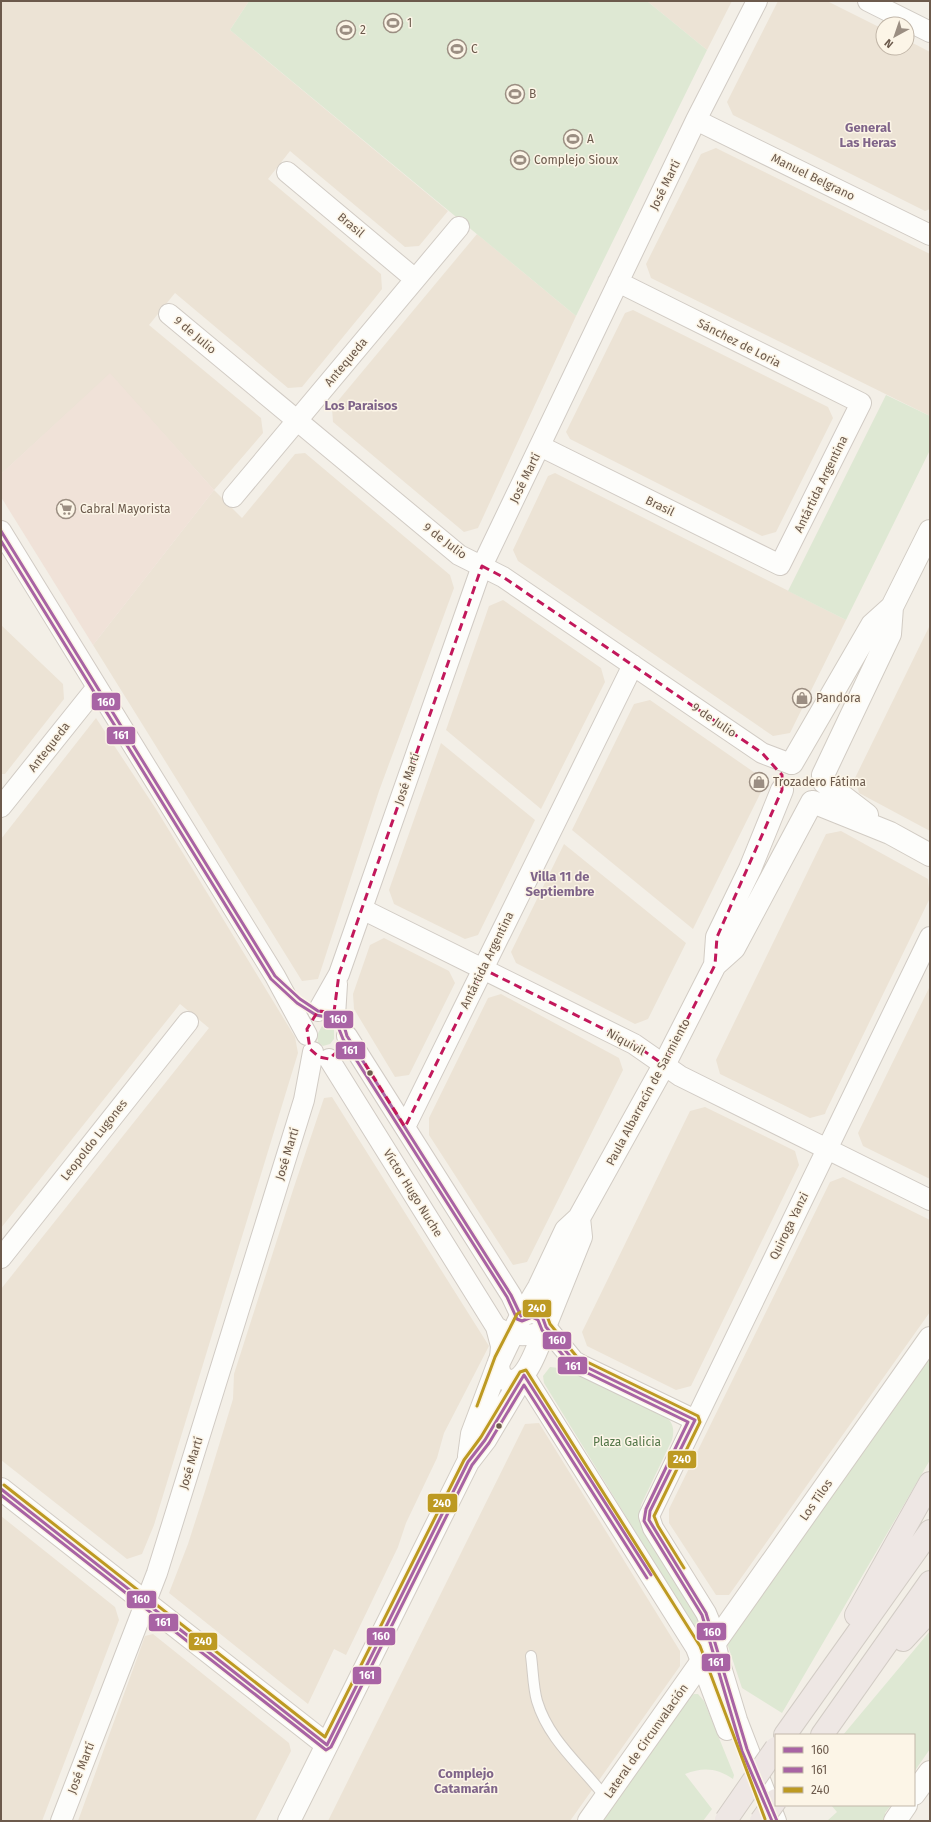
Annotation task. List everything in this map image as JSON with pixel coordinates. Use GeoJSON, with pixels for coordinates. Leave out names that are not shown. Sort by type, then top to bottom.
{"type":"FeatureCollection","features":[{"type":"Feature","properties":{"kind":"highway"},"geometry":{"type":"LineString","coordinates":[[821,1685],[877,1576],[930,1483]]}},
{"type":"Feature","properties":{"kind":"highway"},"geometry":{"type":"LineString","coordinates":[[786,1734],[930,1531]]}},
{"type":"Feature","properties":{"kind":"highway"},"geometry":{"type":"LineString","coordinates":[[823,1734],[930,1582]]}},
{"type":"Feature","properties":{"kind":"highway"},"geometry":{"type":"LineString","coordinates":[[846,1700],[930,1611]]}},
{"type":"Feature","properties":{"kind":"highway"},"geometry":{"type":"LineString","coordinates":[[726,1820],[775,1749]]}},
{"type":"Feature","properties":{"kind":"main road","name":"Paula Albarracín de Sarmiento"},"geometry":{"type":"LineString","coordinates":[[715,965],[717,938],[750,869],[787,773],[872,625],[892,607],[930,531]]}},
{"type":"Feature","properties":{"kind":"main road","name":"Paula Albarracín de Sarmiento"},"geometry":{"type":"LineString","coordinates":[[824,779],[890,634],[892,607]]}},
{"type":"Feature","properties":{"kind":"main road"},"geometry":{"type":"LineString","coordinates":[[824,779],[822,794],[812,802],[800,805],[788,799],[787,773],[801,760],[808,761],[817,766],[824,779],[890,833]]}},
{"type":"Feature","properties":{"kind":"main road","name":"Paula Albarracín de Sarmiento"},"geometry":{"type":"LineString","coordinates":[[499,1362],[513,1323],[539,1287],[566,1230],[579,1218],[664,1065],[715,965],[734,948],[812,802]]}},
{"type":"Feature","properties":{"kind":"main road"},"geometry":{"type":"LineString","coordinates":[[812,802],[890,833],[930,855]]}},
{"type":"Feature","properties":{"kind":"main road"},"geometry":{"type":"LineString","coordinates":[[289,1821],[468,1462],[485,1440],[523,1377],[545,1328],[581,1237],[579,1218]]}},
{"type":"Feature","properties":{"kind":"main road"},"geometry":{"type":"LineString","coordinates":[[513,1323],[528,1312],[537,1312],[542,1316],[545,1328]]}},
{"type":"Feature","properties":{"kind":"main road","name":"Los Tilos"},"geometry":{"type":"LineString","coordinates":[[702,1661],[930,1338]]}},
{"type":"Feature","properties":{"kind":"main road"},"geometry":{"type":"LineString","coordinates":[[499,1362],[500,1375],[504,1379],[514,1382],[523,1377]]}},
{"type":"Feature","properties":{"kind":"main road"},"geometry":{"type":"LineString","coordinates":[[468,1462],[472,1434],[499,1362]]}},
{"type":"Feature","properties":{"kind":"main road"},"geometry":{"type":"LineString","coordinates":[[1,1489],[327,1745]]}},
{"type":"Feature","properties":{"kind":"main road","name":"Lateral de Circunvalación"},"geometry":{"type":"LineString","coordinates":[[589,1821],[702,1661]]}},
{"type":"Feature","properties":{"kind":"main road"},"geometry":{"type":"LineString","coordinates":[[915,1793],[930,1772]]}},
{"type":"Feature","properties":{"kind":"main road"},"geometry":{"type":"LineString","coordinates":[[895,1821],[906,1806]]}},
{"type":"Feature","properties":{"kind":"street","name":"José Martí"},"geometry":{"type":"LineString","coordinates":[[324,1013],[336,990],[339,974],[482,566],[696,120],[757,1]]}},
{"type":"Feature","properties":{"kind":"street"},"geometry":{"type":"LineString","coordinates":[[868,1],[930,32]]}},
{"type":"Feature","properties":{"kind":"street","name":"Manuel Belgrano"},"geometry":{"type":"LineString","coordinates":[[696,120],[930,235]]}},
{"type":"Feature","properties":{"kind":"street","name":"Brasil"},"geometry":{"type":"LineString","coordinates":[[287,172],[415,279]]}},
{"type":"Feature","properties":{"kind":"street","name":"Antequeda"},"geometry":{"type":"LineString","coordinates":[[233,497],[459,227]]}},
{"type":"Feature","properties":{"kind":"street","name":"Sánchez de Loria"},"geometry":{"type":"LineString","coordinates":[[618,282],[861,403]]}},
{"type":"Feature","properties":{"kind":"street","name":"9 de Julio"},"geometry":{"type":"LineString","coordinates":[[169,314],[459,555],[503,577],[762,753],[787,773]]}},
{"type":"Feature","properties":{"kind":"street","name":"Antártida Argentina"},"geometry":{"type":"LineString","coordinates":[[780,565],[861,403]]}},
{"type":"Feature","properties":{"kind":"street","name":"Brasil"},"geometry":{"type":"LineString","coordinates":[[540,446],[780,565]]}},
{"type":"Feature","properties":{"kind":"street","name":"Víctor Hugo Nuche"},"geometry":{"type":"LineString","coordinates":[[1,532],[275,976],[319,1052],[513,1323]]}},
{"type":"Feature","properties":{"kind":"street","name":"Antártida Argentina"},"geometry":{"type":"LineString","coordinates":[[405,1127],[633,665]]}},
{"type":"Feature","properties":{"kind":"street","name":"Antequeda"},"geometry":{"type":"LineString","coordinates":[[1,807],[97,687]]}},
{"type":"Feature","properties":{"kind":"street","name":"Niquivil"},"geometry":{"type":"LineString","coordinates":[[362,909],[634,1044],[680,1076],[930,1200]]}},
{"type":"Feature","properties":{"kind":"street","name":"Quiroga Yanzi"},"geometry":{"type":"LineString","coordinates":[[715,1641],[706,1613],[653,1528],[649,1516],[930,937]]}},
{"type":"Feature","properties":{"kind":"street","name":"Víctor Hugo Nuche"},"geometry":{"type":"LineString","coordinates":[[275,976],[300,999],[324,1013]]}},
{"type":"Feature","properties":{"kind":"street"},"geometry":{"type":"LineString","coordinates":[[347,1036],[344,1047],[336,1056],[319,1052],[310,1020],[324,1013],[343,1024],[347,1036],[513,1299],[513,1323]]}},
{"type":"Feature","properties":{"kind":"street","name":"Leopoldo Lugones"},"geometry":{"type":"LineString","coordinates":[[1,1258],[188,1022]]}},
{"type":"Feature","properties":{"kind":"street","name":"José Martí"},"geometry":{"type":"LineString","coordinates":[[61,1821],[157,1573],[304,1100],[315,1079],[319,1052]]}},
{"type":"Feature","properties":{"kind":"street"},"geometry":{"type":"LineString","coordinates":[[545,1328],[574,1361],[695,1420]]}},
{"type":"Feature","properties":{"kind":"street"},"geometry":{"type":"LineString","coordinates":[[523,1377],[694,1643],[771,1817]]}},
{"type":"Feature","properties":{"kind":"street"},"geometry":{"type":"LineString","coordinates":[[715,1641],[737,1720],[771,1817]]}},
{"type":"Feature","properties":{"kind":"street"},"geometry":{"type":"LineString","coordinates":[[905,1821],[907,1806]]}},
{"type":"Feature","properties":{"kind":"lane"},"geometry":{"type":"LineString","coordinates":[[532,1656],[536,1700],[544,1720],[569,1756],[606,1798]]}},
{"type":"Feature","properties":{"kind":"highlighted area"},"geometry":{"type":"Polygon","coordinates":[[[482,566],[503,577],[762,753],[782,775],[782,790],[717,937],[715,965],[664,1065],[634,1044],[483,969],[405,1127],[350,1040],[329,1059],[319,1057],[310,1049],[307,1029],[318,1011],[334,1012],[339,974],[482,566]]]}},
{"type":"Feature","properties":{"kind":"shaded area"},"geometry":{"type":"Polygon","coordinates":[[[1,1],[249,1],[230,30],[448,211],[419,246],[405,247],[290,151],[268,179],[381,274],[382,289],[302,387],[288,388],[175,293],[149,325],[261,418],[263,433],[214,490],[110,374],[1,474],[1,1]]]}},
{"type":"Feature","properties":{"kind":"shaded area"},"geometry":{"type":"Polygon","coordinates":[[[647,1],[732,1],[707,50],[647,1]]]}},
{"type":"Feature","properties":{"kind":"shaded area"},"geometry":{"type":"Polygon","coordinates":[[[778,1],[827,1],[875,25],[875,56],[915,56],[915,44],[930,52],[930,209],[925,211],[733,115],[727,102],[778,1]]]}},
{"type":"Feature","properties":{"kind":"shaded area"},"geometry":{"type":"Polygon","coordinates":[[[716,148],[930,254],[930,416],[651,278],[646,264],[701,154],[716,148]]]}},
{"type":"Feature","properties":{"kind":"shaded area"},"geometry":{"type":"Polygon","coordinates":[[[477,234],[576,316],[478,528],[464,532],[333,422],[332,408],[477,234]]]}},
{"type":"Feature","properties":{"kind":"shaded area"},"geometry":{"type":"Polygon","coordinates":[[[633,310],[828,407],[833,418],[776,532],[762,536],[570,439],[566,432],[625,313],[633,310]]]}},
{"type":"Feature","properties":{"kind":"shaded area"},"geometry":{"type":"Polygon","coordinates":[[[110,373],[214,490],[93,645],[1,497],[1,474],[110,373]]]}},
{"type":"Feature","properties":{"kind":"shaded area"},"geometry":{"type":"Polygon","coordinates":[[[305,453],[450,575],[454,588],[379,791],[318,979],[302,981],[93,645],[214,490],[242,518],[295,454],[305,453]]]}},
{"type":"Feature","properties":{"kind":"shaded area"},"geometry":{"type":"Polygon","coordinates":[[[555,473],[846,620],[790,733],[773,736],[518,561],[513,550],[548,476],[555,473]]]}},
{"type":"Feature","properties":{"kind":"shaded area"},"geometry":{"type":"Polygon","coordinates":[[[503,600],[601,668],[605,682],[541,809],[446,730],[489,606],[503,600]]]}},
{"type":"Feature","properties":{"kind":"shaded area"},"geometry":{"type":"Polygon","coordinates":[[[1,625],[63,684],[64,699],[5,774],[1,774],[1,625]]]}},
{"type":"Feature","properties":{"kind":"shaded area"},"geometry":{"type":"Polygon","coordinates":[[[930,625],[930,831],[859,793],[855,778],[930,625]]]}},
{"type":"Feature","properties":{"kind":"shaded area"},"geometry":{"type":"Polygon","coordinates":[[[650,700],[758,775],[762,790],[693,929],[572,830],[634,704],[650,700]]]}},
{"type":"Feature","properties":{"kind":"shaded area"},"geometry":{"type":"Polygon","coordinates":[[[96,718],[156,809],[295,1037],[298,1053],[154,1525],[142,1554],[127,1559],[1,1460],[1,1289],[209,1028],[180,1004],[1,1228],[1,839],[96,718]]]}},
{"type":"Feature","properties":{"kind":"shaded area"},"geometry":{"type":"Polygon","coordinates":[[[441,743],[535,820],[478,935],[465,939],[394,904],[389,890],[441,743]]]}},
{"type":"Feature","properties":{"kind":"shaded area"},"geometry":{"type":"Polygon","coordinates":[[[841,831],[928,879],[930,898],[825,1114],[810,1118],[720,1074],[716,1060],[826,834],[841,831]]]}},
{"type":"Feature","properties":{"kind":"shaded area"},"geometry":{"type":"Polygon","coordinates":[[[564,844],[686,943],[648,1019],[635,1024],[516,963],[511,952],[564,844]]]}},
{"type":"Feature","properties":{"kind":"shaded area"},"geometry":{"type":"Polygon","coordinates":[[[384,938],[449,971],[455,983],[409,1075],[395,1077],[354,1009],[353,994],[370,945],[384,938]]]}},
{"type":"Feature","properties":{"kind":"shaded area"},"geometry":{"type":"Polygon","coordinates":[[[930,986],[930,1179],[863,1146],[858,1133],[930,986]]]}},
{"type":"Feature","properties":{"kind":"shaded area"},"geometry":{"type":"Polygon","coordinates":[[[501,994],[619,1058],[623,1070],[527,1262],[513,1265],[429,1135],[429,1118],[488,998],[501,994]]]}},
{"type":"Feature","properties":{"kind":"shaded area"},"geometry":{"type":"Polygon","coordinates":[[[332,1097],[489,1346],[444,1433],[437,1458],[406,1523],[398,1547],[346,1655],[334,1649],[308,1704],[169,1593],[188,1544],[205,1491],[233,1399],[234,1374],[293,1190],[324,1098],[332,1097]]]}},
{"type":"Feature","properties":{"kind":"shaded area"},"geometry":{"type":"Polygon","coordinates":[[[705,1107],[795,1151],[799,1165],[691,1386],[676,1390],[587,1346],[582,1332],[690,1111],[705,1107]]]}},
{"type":"Feature","properties":{"kind":"shaded area"},"geometry":{"type":"Polygon","coordinates":[[[843,1177],[930,1220],[930,1312],[729,1595],[716,1595],[669,1523],[669,1509],[830,1182],[843,1177]]]}},
{"type":"Feature","properties":{"kind":"shaded area"},"geometry":{"type":"Polygon","coordinates":[[[539,1423],[680,1651],[680,1666],[570,1821],[328,1821],[525,1424],[539,1423]]]}},
{"type":"Feature","properties":{"kind":"shaded area"},"geometry":{"type":"Polygon","coordinates":[[[1,1516],[115,1607],[119,1620],[42,1821],[1,1821],[1,1516]]]}},
{"type":"Feature","properties":{"kind":"shaded area"},"geometry":{"type":"Polygon","coordinates":[[[153,1634],[289,1743],[291,1751],[255,1821],[78,1821],[145,1636],[153,1634]]]}},
{"type":"Feature","properties":{"kind":"green space","name":"Complejo Sioux"},"geometry":{"type":"Polygon","coordinates":[[[249,1],[647,1],[707,50],[576,316],[230,30],[249,1]]]}},
{"type":"Feature","properties":{"kind":"green space"},"geometry":{"type":"Polygon","coordinates":[[[886,395],[930,416],[930,450],[846,620],[788,591],[886,395]]]}},
{"type":"Feature","properties":{"kind":"green space"},"geometry":{"type":"Polygon","coordinates":[[[329,1024],[334,1029],[334,1039],[330,1044],[323,1046],[318,1042],[317,1035],[322,1026],[329,1024]]]}},
{"type":"Feature","properties":{"kind":"green space"},"geometry":{"type":"Polygon","coordinates":[[[930,1355],[930,1460],[782,1713],[742,1688],[727,1643],[930,1355]]]}},
{"type":"Feature","properties":{"kind":"green space","name":"Plaza Galicia"},"geometry":{"type":"Polygon","coordinates":[[[550,1367],[567,1369],[663,1415],[671,1423],[673,1429],[672,1440],[641,1505],[639,1517],[689,1599],[703,1630],[701,1632],[697,1632],[544,1383],[543,1376],[550,1367]]]}},
{"type":"Feature","properties":{"kind":"green space"},"geometry":{"type":"Polygon","coordinates":[[[930,1631],[930,1749],[915,1771],[915,1734],[844,1734],[930,1631]]]}},
{"type":"Feature","properties":{"kind":"green space"},"geometry":{"type":"Polygon","coordinates":[[[698,1694],[704,1701],[734,1775],[733,1779],[727,1775],[710,1770],[698,1770],[685,1774],[712,1809],[703,1821],[602,1821],[691,1696],[698,1694]]]}},
{"type":"Feature","properties":{"kind":"green space"},"geometry":{"type":"Polygon","coordinates":[[[832,1806],[890,1806],[885,1813],[887,1817],[884,1821],[827,1821],[837,1812],[832,1806]]]}},
{"type":"Feature","properties":{"kind":"transit line","name":"160"},"geometry":{"type":"LineString","coordinates":[[1,531],[275,976],[300,999],[318,1011],[328,1012],[337,1018],[344,1026],[347,1036],[511,1295],[521,1316],[532,1311],[542,1316],[546,1327],[574,1361],[695,1420],[650,1511],[649,1520],[706,1613],[747,1749],[777,1821]]}},
{"type":"Feature","properties":{"kind":"transit line","name":"161"},"geometry":{"type":"LineString","coordinates":[[1,541],[271,979],[297,1003],[316,1015],[326,1017],[334,1021],[343,1039],[507,1297],[517,1319],[522,1321],[532,1317],[538,1320],[542,1330],[571,1365],[688,1422],[646,1509],[644,1521],[702,1615],[742,1751],[772,1821]]}},
{"type":"Feature","properties":{"kind":"transit line","name":"240"},"geometry":{"type":"LineString","coordinates":[[477,1406],[495,1357],[517,1314],[532,1306],[546,1313],[550,1324],[577,1357],[698,1416],[700,1422],[654,1516],[658,1526],[684,1568]]}},
{"type":"Feature","properties":{"kind":"transit line","name":"240"},"geometry":{"type":"LineString","coordinates":[[4,1485],[325,1737],[464,1460],[481,1437],[520,1372],[526,1370],[700,1646],[765,1819]]}},
{"type":"Feature","properties":{"kind":"transit line","name":"160"},"geometry":{"type":"LineString","coordinates":[[1,1489],[327,1745],[468,1462],[485,1440],[524,1375],[651,1575]]}},
{"type":"Feature","properties":{"kind":"transit line","name":"161"},"geometry":{"type":"LineString","coordinates":[[1,1495],[326,1750],[331,1747],[472,1465],[489,1443],[524,1385],[647,1578]]}},
{"type":"Feature","properties":{"kind":"place","name":"1"},"geometry":{"type":"Point","coordinates":[393,23]}},
{"type":"Feature","properties":{"kind":"place","name":"2"},"geometry":{"type":"Point","coordinates":[346,30]}},
{"type":"Feature","properties":{"kind":"place","name":"C"},"geometry":{"type":"Point","coordinates":[457,49]}},
{"type":"Feature","properties":{"kind":"place","name":"B"},"geometry":{"type":"Point","coordinates":[515,94]}},
{"type":"Feature","properties":{"kind":"place","name":"A"},"geometry":{"type":"Point","coordinates":[573,139]}},
{"type":"Feature","properties":{"kind":"place","name":"Complejo Sioux"},"geometry":{"type":"Point","coordinates":[520,160]}},
{"type":"Feature","properties":{"kind":"place","name":"Cabral Mayorista"},"geometry":{"type":"Point","coordinates":[66,509]}},
{"type":"Feature","properties":{"kind":"place","name":"Pandora"},"geometry":{"type":"Point","coordinates":[802,698]}},
{"type":"Feature","properties":{"kind":"place","name":"Trozadero Fátima"},"geometry":{"type":"Point","coordinates":[759,782]}},
{"type":"Feature","properties":{"kind":"district","name":"General Las Heras"},"geometry":{"type":"Point","coordinates":[868,134]}},
{"type":"Feature","properties":{"kind":"district","name":"Los Paraisos"},"geometry":{"type":"Point","coordinates":[361,405]}},
{"type":"Feature","properties":{"kind":"district","name":"Villa 11 de Septiembre"},"geometry":{"type":"Point","coordinates":[560,884]}},
{"type":"Feature","properties":{"kind":"district","name":"Complejo Catamarán"},"geometry":{"type":"Point","coordinates":[466,1780]}}]}
